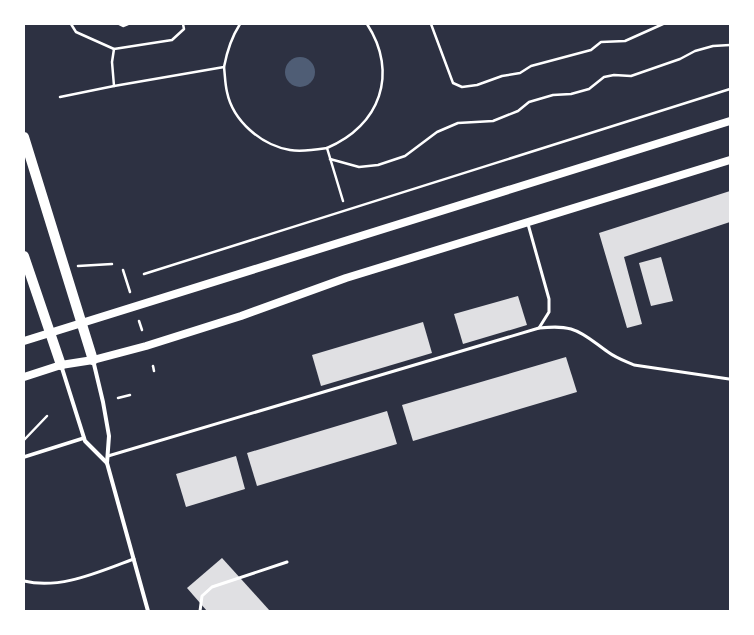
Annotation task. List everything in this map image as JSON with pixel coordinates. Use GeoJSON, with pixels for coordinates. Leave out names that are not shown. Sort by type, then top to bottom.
{"type":"FeatureCollection","features":[{"type":"Feature","properties":{"kind":"main road"},"geometry":{"type":"LineString","coordinates":[[24,341],[730,121]]}},
{"type":"Feature","properties":{"kind":"main road"},"geometry":{"type":"LineString","coordinates":[[24,137],[92,360]]}},
{"type":"Feature","properties":{"kind":"main road"},"geometry":{"type":"LineString","coordinates":[[24,377],[61,365],[92,360],[173,337],[241,316],[346,278],[730,160]]}},
{"type":"Feature","properties":{"kind":"main road"},"geometry":{"type":"LineString","coordinates":[[24,256],[61,365]]}},
{"type":"Feature","properties":{"kind":"street"},"geometry":{"type":"LineString","coordinates":[[92,360],[103,402],[109,436],[107,463],[148,611]]}},
{"type":"Feature","properties":{"kind":"street"},"geometry":{"type":"LineString","coordinates":[[61,365],[85,442],[107,463]]}},
{"type":"Feature","properties":{"kind":"street"},"geometry":{"type":"LineString","coordinates":[[24,457],[84,438]]}},
{"type":"Feature","properties":{"kind":"lane"},"geometry":{"type":"LineString","coordinates":[[528,222],[549,299],[549,312],[539,328]]}},
{"type":"Feature","properties":{"kind":"lane"},"geometry":{"type":"LineString","coordinates":[[108,456],[539,328],[555,326],[571,329],[586,336],[620,360],[634,365],[729,379]]}},
{"type":"Feature","properties":{"kind":"lane"},"geometry":{"type":"LineString","coordinates":[[24,582],[47,584],[64,581],[134,559]]}},
{"type":"Feature","properties":{"kind":"lane"},"geometry":{"type":"LineString","coordinates":[[200,611],[202,596],[212,587],[287,562]]}},
{"type":"Feature","properties":{"kind":"path"},"geometry":{"type":"LineString","coordinates":[[71,24],[76,32],[114,49],[172,40],[184,29],[183,24]]}},
{"type":"Feature","properties":{"kind":"path"},"geometry":{"type":"LineString","coordinates":[[119,24],[123,26],[128,24]]}},
{"type":"Feature","properties":{"kind":"path"},"geometry":{"type":"LineString","coordinates":[[240,24],[227,51],[224,67],[227,93],[234,111],[252,133],[275,146],[290,150],[305,151],[327,148],[340,142],[360,128],[374,109],[381,89],[383,65],[376,40],[367,24]]}},
{"type":"Feature","properties":{"kind":"path"},"geometry":{"type":"LineString","coordinates":[[431,24],[453,83],[462,87],[502,76],[520,73],[531,66],[591,50],[601,42],[625,42],[663,24]]}},
{"type":"Feature","properties":{"kind":"path"},"geometry":{"type":"LineString","coordinates":[[330,159],[359,167],[378,165],[405,156],[437,132],[458,123],[493,121],[518,111],[528,102],[554,95],[571,94],[589,89],[604,77],[614,75],[631,76],[680,59],[695,51],[713,46],[730,45]]}},
{"type":"Feature","properties":{"kind":"path"},"geometry":{"type":"LineString","coordinates":[[114,49],[112,62],[114,86]]}},
{"type":"Feature","properties":{"kind":"path"},"geometry":{"type":"LineString","coordinates":[[60,97],[224,67]]}},
{"type":"Feature","properties":{"kind":"path"},"geometry":{"type":"LineString","coordinates":[[144,274],[730,89]]}},
{"type":"Feature","properties":{"kind":"path"},"geometry":{"type":"LineString","coordinates":[[327,148],[343,201]]}},
{"type":"Feature","properties":{"kind":"path"},"geometry":{"type":"LineString","coordinates":[[76,266],[112,264]]}},
{"type":"Feature","properties":{"kind":"path"},"geometry":{"type":"LineString","coordinates":[[124,270],[130,292]]}},
{"type":"Feature","properties":{"kind":"path"},"geometry":{"type":"LineString","coordinates":[[139,321],[142,330]]}},
{"type":"Feature","properties":{"kind":"path"},"geometry":{"type":"LineString","coordinates":[[153,366],[154,370]]}},
{"type":"Feature","properties":{"kind":"path"},"geometry":{"type":"LineString","coordinates":[[118,398],[130,395]]}},
{"type":"Feature","properties":{"kind":"path"},"geometry":{"type":"LineString","coordinates":[[25,439],[47,416]]}},
{"type":"Feature","properties":{"kind":"water"},"geometry":{"type":"Polygon","coordinates":[[[300,57],[306,58],[314,66],[314,78],[306,86],[300,87],[294,86],[286,78],[285,72],[286,66],[294,58],[300,57]]]}},
{"type":"Feature","properties":{"kind":"building"},"geometry":{"type":"Polygon","coordinates":[[[730,191],[730,222],[624,257],[642,324],[627,328],[599,233],[730,191]]]}},
{"type":"Feature","properties":{"kind":"building"},"geometry":{"type":"Polygon","coordinates":[[[661,257],[673,301],[651,306],[639,263],[661,257]]]}},
{"type":"Feature","properties":{"kind":"building"},"geometry":{"type":"Polygon","coordinates":[[[518,296],[527,325],[463,344],[454,314],[518,296]]]}},
{"type":"Feature","properties":{"kind":"building"},"geometry":{"type":"Polygon","coordinates":[[[423,322],[432,353],[321,386],[312,355],[423,322]]]}},
{"type":"Feature","properties":{"kind":"building"},"geometry":{"type":"Polygon","coordinates":[[[566,357],[577,392],[413,441],[402,405],[566,357]]]}},
{"type":"Feature","properties":{"kind":"building"},"geometry":{"type":"Polygon","coordinates":[[[387,411],[397,444],[257,486],[247,453],[387,411]]]}},
{"type":"Feature","properties":{"kind":"building"},"geometry":{"type":"Polygon","coordinates":[[[236,456],[245,489],[186,507],[176,474],[236,456]]]}},
{"type":"Feature","properties":{"kind":"building"},"geometry":{"type":"Polygon","coordinates":[[[222,558],[270,611],[207,611],[187,588],[222,558]]]}}]}
